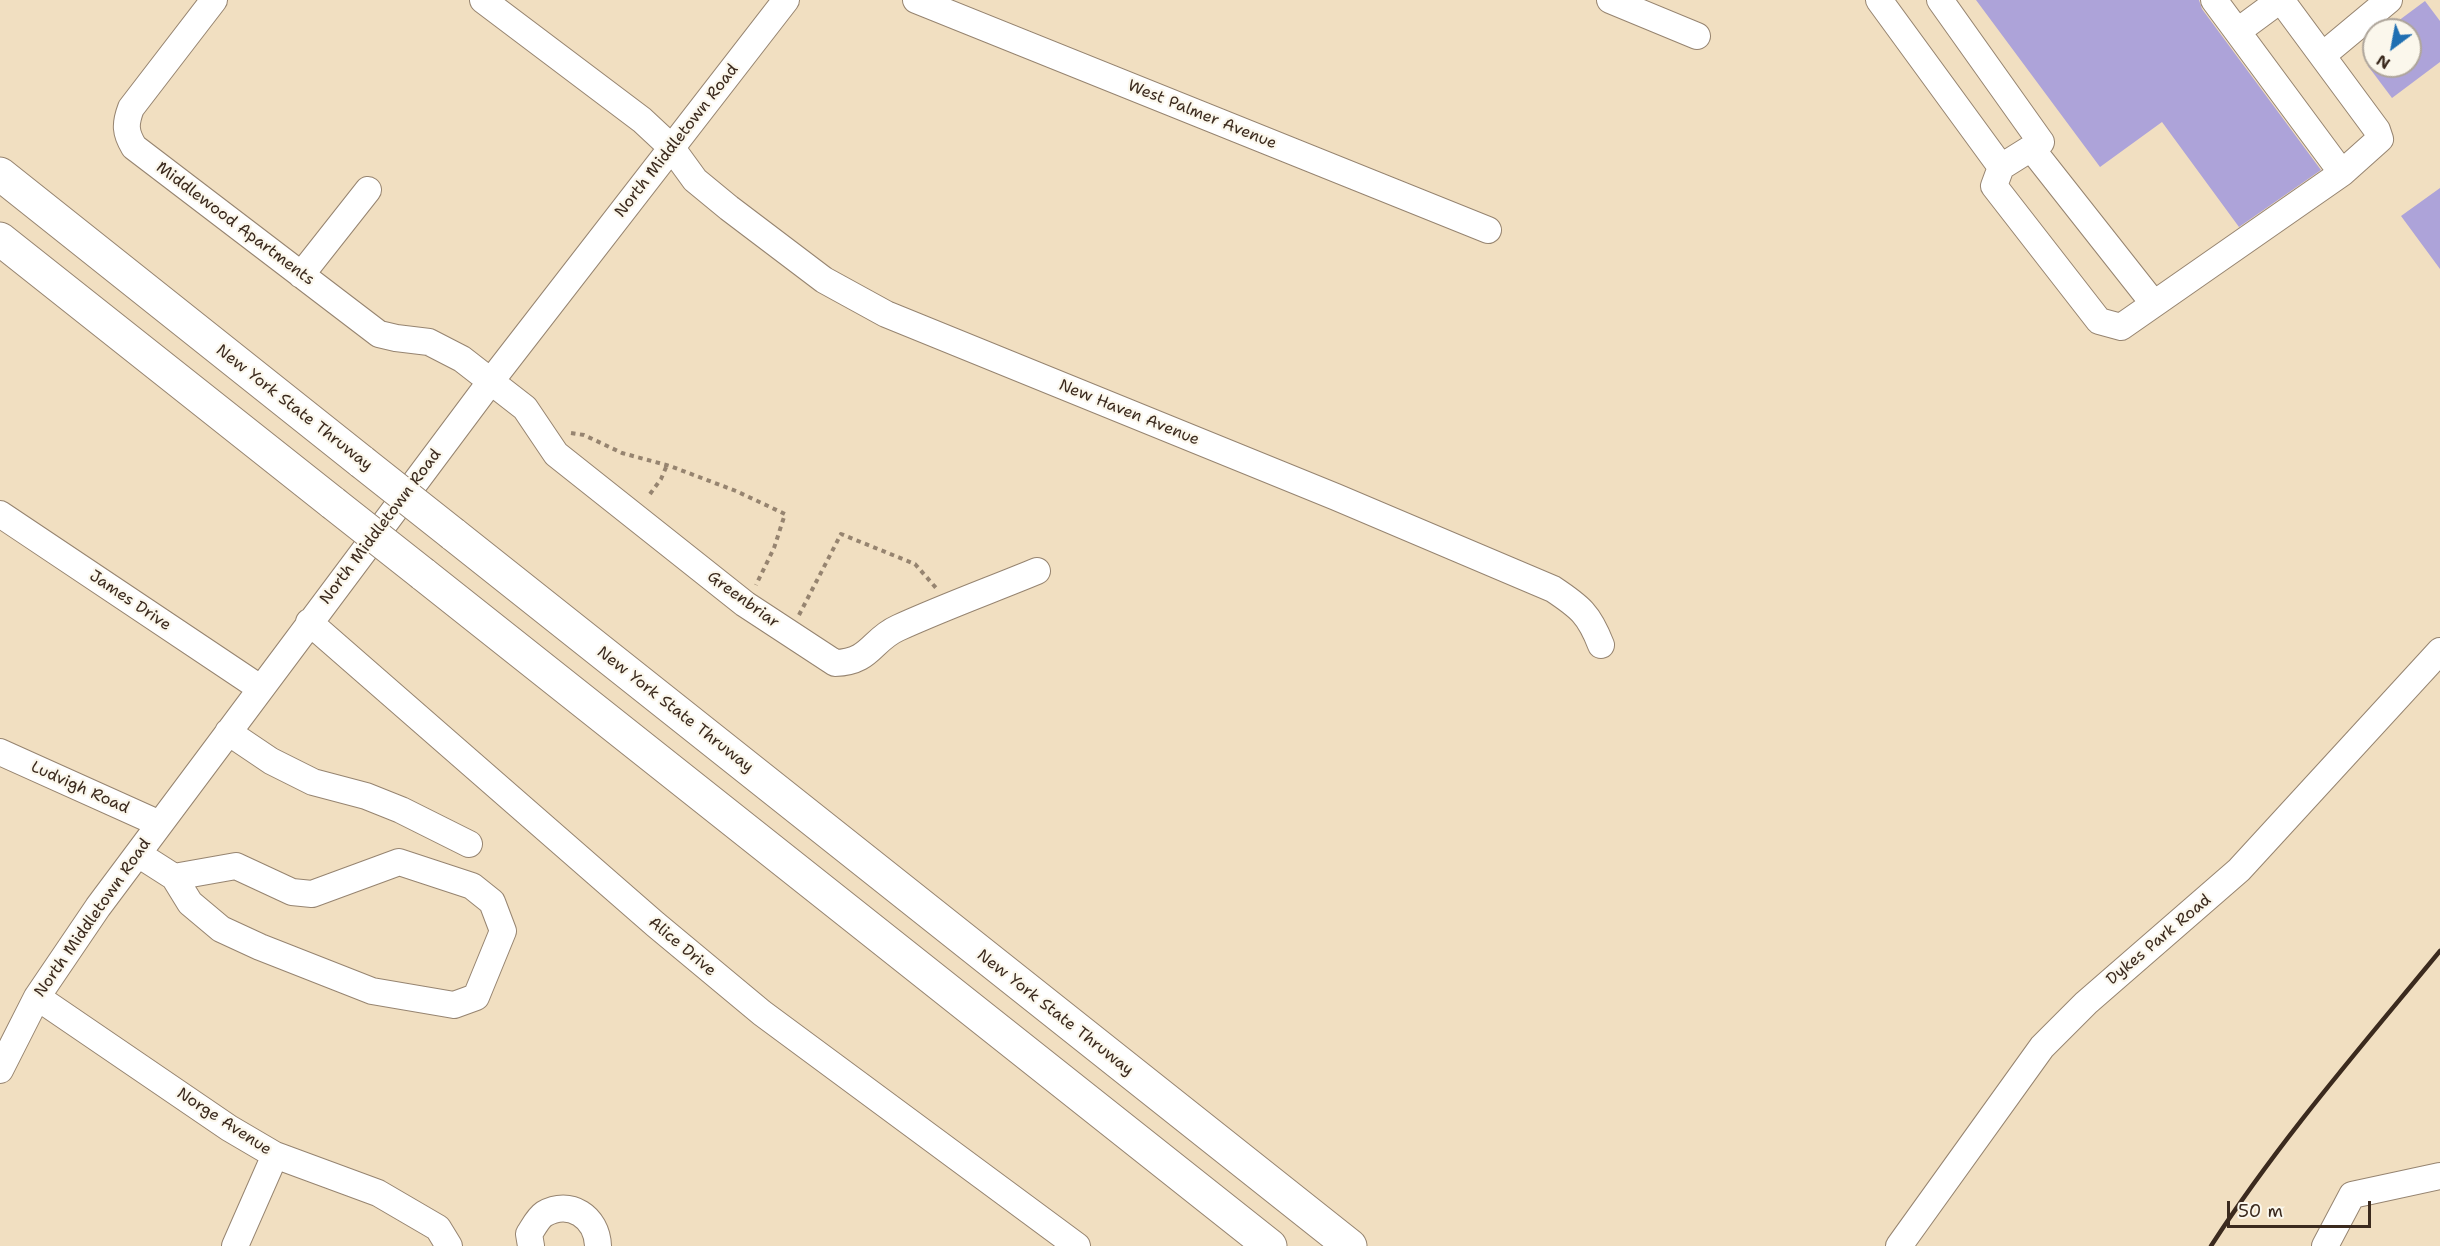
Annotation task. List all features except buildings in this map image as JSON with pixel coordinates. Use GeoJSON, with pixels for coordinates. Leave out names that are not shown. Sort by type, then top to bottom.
{"type":"FeatureCollection","features":[{"type":"Feature","properties":{"kind":"highway","name":"New York State Thruway"},"geometry":{"type":"LineString","coordinates":[[0,174],[1350,1246]]}},
{"type":"Feature","properties":{"kind":"highway"},"geometry":{"type":"LineString","coordinates":[[0,239],[1270,1246]]}},
{"type":"Feature","properties":{"kind":"street","name":"Middlewood Apartments"},"geometry":{"type":"LineString","coordinates":[[214,0],[131,108],[125,122],[127,135],[134,147],[379,333],[396,338],[429,342],[445,348],[491,381]]}},
{"type":"Feature","properties":{"kind":"street"},"geometry":{"type":"LineString","coordinates":[[483,0],[642,120],[671,147]]}},
{"type":"Feature","properties":{"kind":"street","name":"North Middletown Road"},"geometry":{"type":"LineString","coordinates":[[0,1070],[37,996],[98,907],[491,381],[786,0]]}},
{"type":"Feature","properties":{"kind":"street","name":"West Palmer Avenue"},"geometry":{"type":"LineString","coordinates":[[916,0],[1488,230]]}},
{"type":"Feature","properties":{"kind":"street"},"geometry":{"type":"LineString","coordinates":[[1610,0],[1697,36]]}},
{"type":"Feature","properties":{"kind":"street"},"geometry":{"type":"LineString","coordinates":[[1879,0],[2001,167]]}},
{"type":"Feature","properties":{"kind":"street"},"geometry":{"type":"LineString","coordinates":[[1940,0],[2041,142],[2001,167],[1994,186],[2099,321],[2121,327],[2342,173],[2380,139],[2377,130],[2281,0],[2238,32]]}},
{"type":"Feature","properties":{"kind":"street"},"geometry":{"type":"LineString","coordinates":[[2214,0],[2342,173]]}},
{"type":"Feature","properties":{"kind":"street"},"geometry":{"type":"LineString","coordinates":[[2323,55],[2389,0]]}},
{"type":"Feature","properties":{"kind":"street","name":"New Haven Avenue"},"geometry":{"type":"LineString","coordinates":[[671,147],[695,180],[729,208],[824,280],[886,314],[1325,492],[1553,589],[1580,608],[1594,626],[1601,645]]}},
{"type":"Feature","properties":{"kind":"street"},"geometry":{"type":"LineString","coordinates":[[2031,148],[2154,304]]}},
{"type":"Feature","properties":{"kind":"street"},"geometry":{"type":"LineString","coordinates":[[301,275],[368,190]]}},
{"type":"Feature","properties":{"kind":"street","name":"Greenbriar"},"geometry":{"type":"LineString","coordinates":[[491,381],[525,408],[556,454],[745,604],[835,663],[850,662],[863,656],[895,629],[1037,571]]}},
{"type":"Feature","properties":{"kind":"street","name":"James Drive"},"geometry":{"type":"LineString","coordinates":[[0,514],[260,688]]}},
{"type":"Feature","properties":{"kind":"street","name":"Alice Drive"},"geometry":{"type":"LineString","coordinates":[[309,622],[655,924],[762,1013],[1077,1246]]}},
{"type":"Feature","properties":{"kind":"street","name":"Dykes Park Road"},"geometry":{"type":"LineString","coordinates":[[1899,1246],[2042,1047],[2086,1003],[2239,870],[2440,651]]}},
{"type":"Feature","properties":{"kind":"street"},"geometry":{"type":"LineString","coordinates":[[228,732],[271,761],[313,782],[366,796],[401,810],[470,844]]}},
{"type":"Feature","properties":{"kind":"street","name":"Ludvigh Road"},"geometry":{"type":"LineString","coordinates":[[0,752],[160,824]]}},
{"type":"Feature","properties":{"kind":"street"},"geometry":{"type":"LineString","coordinates":[[138,854],[174,877],[190,903],[221,929],[260,947],[372,991],[454,1005],[476,997],[503,931],[492,902],[472,886],[399,862],[312,894],[292,892],[236,866],[174,877]]}},
{"type":"Feature","properties":{"kind":"street","name":"Norge Avenue"},"geometry":{"type":"LineString","coordinates":[[37,996],[229,1128],[274,1155],[378,1193],[438,1228],[449,1246]]}},
{"type":"Feature","properties":{"kind":"street"},"geometry":{"type":"LineString","coordinates":[[234,1246],[274,1155]]}},
{"type":"Feature","properties":{"kind":"street"},"geometry":{"type":"LineString","coordinates":[[2325,1246],[2352,1195],[2440,1176]]}},
{"type":"Feature","properties":{"kind":"street"},"geometry":{"type":"LineString","coordinates":[[531,1246],[529,1233],[542,1215],[561,1208],[580,1211],[594,1225],[598,1246]]}},
{"type":"Feature","properties":{"kind":"path"},"geometry":{"type":"LineString","coordinates":[[571,433],[584,435],[622,453],[667,465],[736,491],[785,514],[774,548],[745,604]]}},
{"type":"Feature","properties":{"kind":"path"},"geometry":{"type":"LineString","coordinates":[[650,494],[661,479],[667,465]]}},
{"type":"Feature","properties":{"kind":"path"},"geometry":{"type":"LineString","coordinates":[[788,632],[841,534],[915,564],[932,581],[950,607]]}},
{"type":"Feature","properties":{"kind":"railway"},"geometry":{"type":"LineString","coordinates":[[2211,1246],[2264,1169],[2440,951]]}}]}
